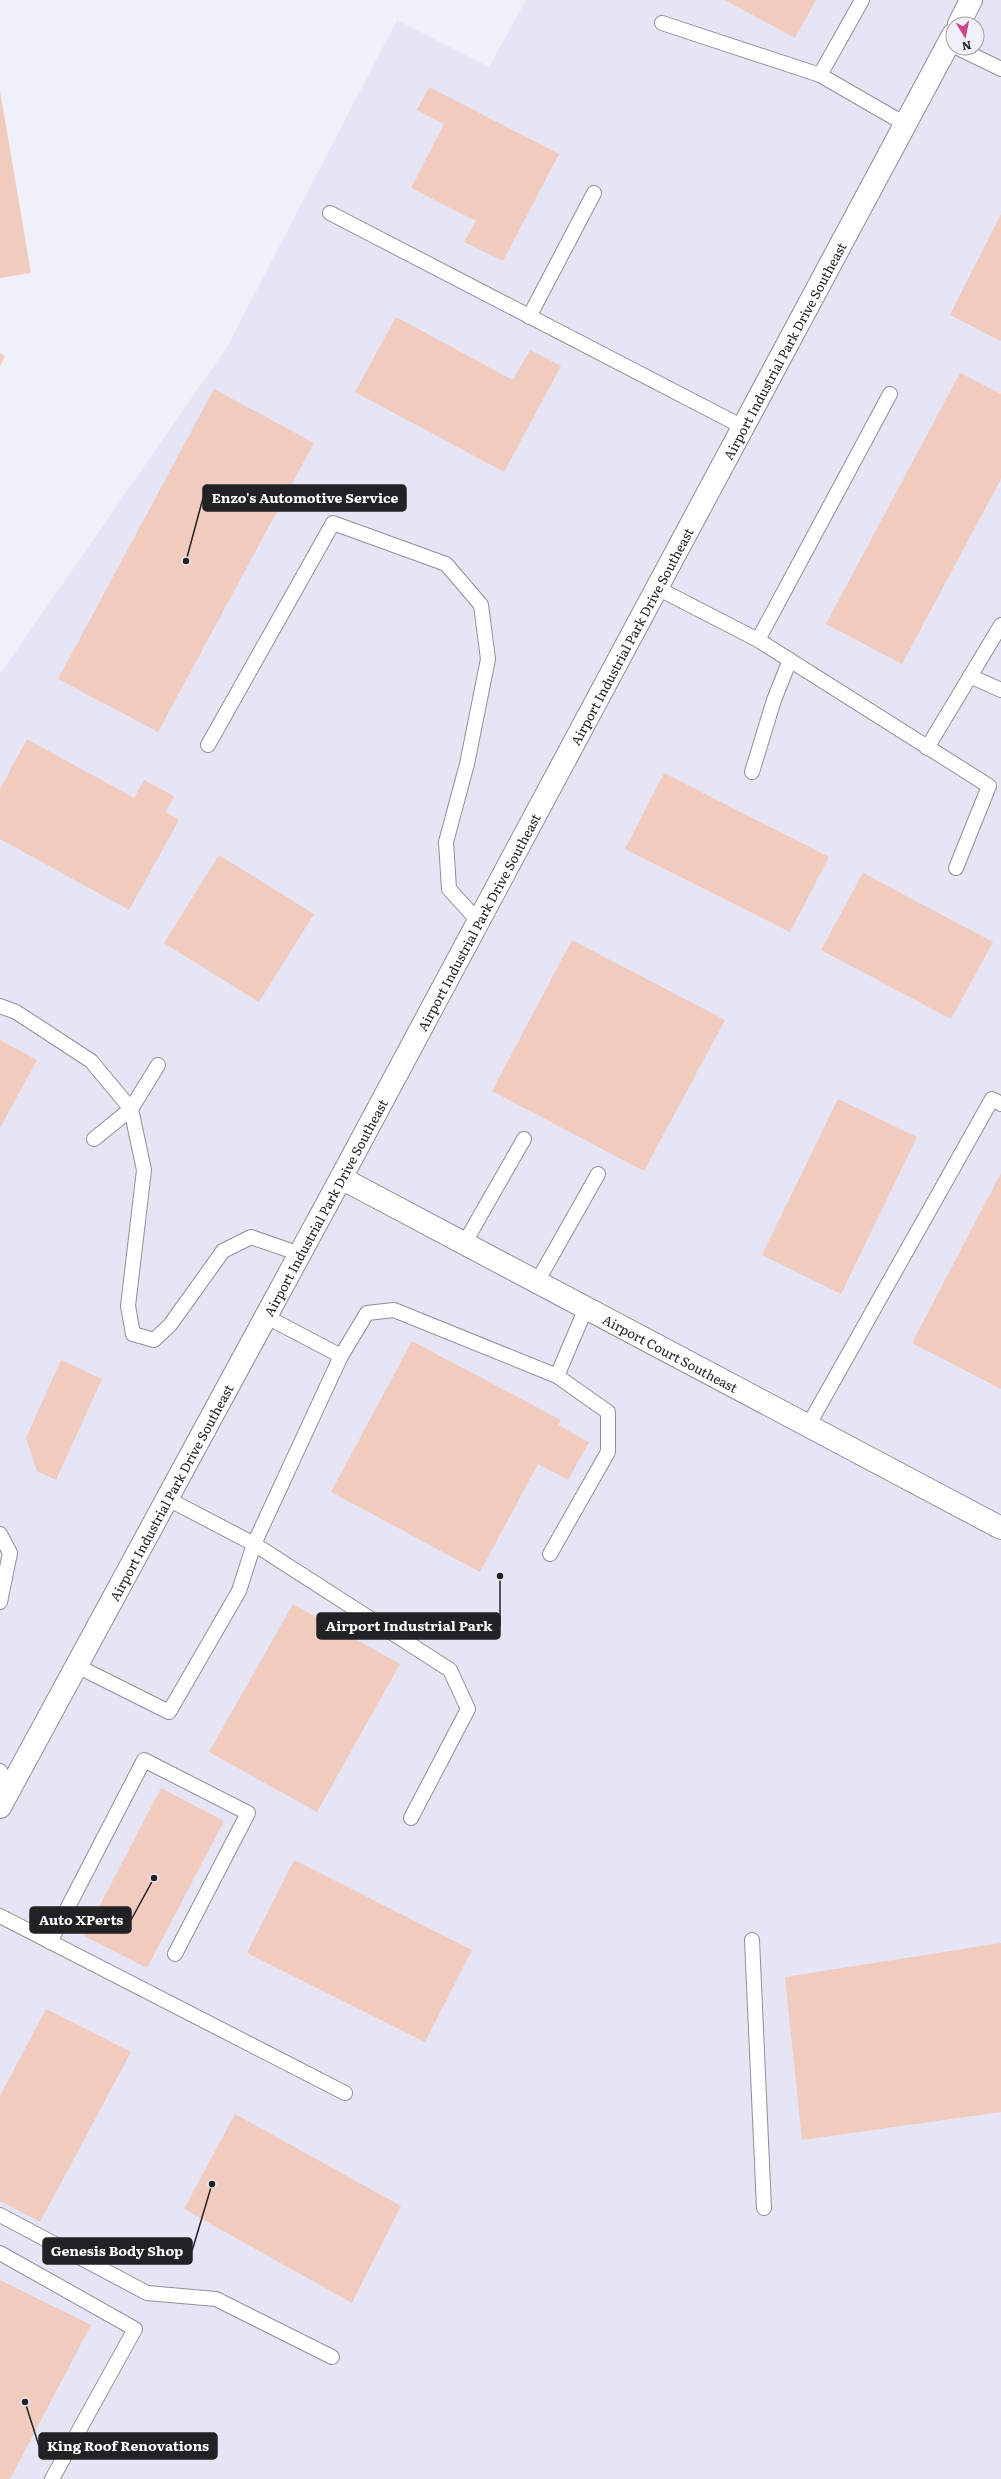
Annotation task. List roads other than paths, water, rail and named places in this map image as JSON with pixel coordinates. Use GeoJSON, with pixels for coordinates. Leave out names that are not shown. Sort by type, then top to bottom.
{"type":"FeatureCollection","features":[{"type":"Feature","properties":{"kind":"street"},"geometry":{"type":"LineString","coordinates":[[963,16],[972,0]]}},
{"type":"Feature","properties":{"kind":"street","name":"Airport Industrial Park Drive Southeast"},"geometry":{"type":"LineString","coordinates":[[3,1789],[77,1666],[168,1499],[905,124],[945,56]]}},
{"type":"Feature","properties":{"kind":"street","name":"Airport Court Southeast"},"geometry":{"type":"LineString","coordinates":[[341,1178],[1001,1528]]}},
{"type":"Feature","properties":{"kind":"lane"},"geometry":{"type":"LineString","coordinates":[[820,75],[862,0]]}},
{"type":"Feature","properties":{"kind":"lane"},"geometry":{"type":"LineString","coordinates":[[662,23],[820,75],[905,124]]}},
{"type":"Feature","properties":{"kind":"lane"},"geometry":{"type":"LineString","coordinates":[[977,56],[1001,69]]}},
{"type":"Feature","properties":{"kind":"lane"},"geometry":{"type":"LineString","coordinates":[[529,317],[594,193]]}},
{"type":"Feature","properties":{"kind":"lane"},"geometry":{"type":"LineString","coordinates":[[330,213],[743,427]]}},
{"type":"Feature","properties":{"kind":"lane"},"geometry":{"type":"LineString","coordinates":[[758,640],[890,394]]}},
{"type":"Feature","properties":{"kind":"lane"},"geometry":{"type":"LineString","coordinates":[[208,745],[333,523],[446,564],[481,605],[488,659],[467,764],[446,842],[450,889],[478,921]]}},
{"type":"Feature","properties":{"kind":"lane"},"geometry":{"type":"LineString","coordinates":[[657,588],[758,640],[989,786],[956,868]]}},
{"type":"Feature","properties":{"kind":"lane"},"geometry":{"type":"LineString","coordinates":[[927,748],[1001,625]]}},
{"type":"Feature","properties":{"kind":"lane"},"geometry":{"type":"LineString","coordinates":[[752,772],[774,700],[790,660]]}},
{"type":"Feature","properties":{"kind":"lane"},"geometry":{"type":"LineString","coordinates":[[970,676],[1001,690]]}},
{"type":"Feature","properties":{"kind":"lane"},"geometry":{"type":"LineString","coordinates":[[0,1006],[16,1012],[91,1061],[131,1110],[144,1170],[128,1306],[133,1334],[154,1340],[170,1325],[223,1251],[250,1237],[300,1254]]}},
{"type":"Feature","properties":{"kind":"lane"},"geometry":{"type":"LineString","coordinates":[[94,1139],[131,1110],[158,1066]]}},
{"type":"Feature","properties":{"kind":"lane"},"geometry":{"type":"LineString","coordinates":[[808,1426],[992,1098],[1001,1104]]}},
{"type":"Feature","properties":{"kind":"lane"},"geometry":{"type":"LineString","coordinates":[[464,1244],[524,1138]]}},
{"type":"Feature","properties":{"kind":"lane"},"geometry":{"type":"LineString","coordinates":[[537,1282],[598,1174]]}},
{"type":"Feature","properties":{"kind":"lane"},"geometry":{"type":"LineString","coordinates":[[557,1376],[586,1308]]}},
{"type":"Feature","properties":{"kind":"lane"},"geometry":{"type":"LineString","coordinates":[[77,1666],[169,1712],[239,1591],[254,1544],[341,1356],[367,1312],[394,1310],[557,1376],[608,1412],[608,1452],[550,1554]]}},
{"type":"Feature","properties":{"kind":"lane"},"geometry":{"type":"LineString","coordinates":[[265,1316],[341,1356]]}},
{"type":"Feature","properties":{"kind":"lane"},"geometry":{"type":"LineString","coordinates":[[168,1499],[254,1544],[450,1670],[468,1709],[411,1818]]}},
{"type":"Feature","properties":{"kind":"lane"},"geometry":{"type":"LineString","coordinates":[[0,1534],[10,1553],[0,1602]]}},
{"type":"Feature","properties":{"kind":"lane"},"geometry":{"type":"LineString","coordinates":[[50,1942],[144,1760],[248,1813],[175,1954]]}},
{"type":"Feature","properties":{"kind":"lane"},"geometry":{"type":"LineString","coordinates":[[0,1916],[345,2093]]}},
{"type":"Feature","properties":{"kind":"lane"},"geometry":{"type":"LineString","coordinates":[[752,1940],[764,2208]]}},
{"type":"Feature","properties":{"kind":"lane"},"geometry":{"type":"LineString","coordinates":[[0,2215],[147,2293],[216,2299],[332,2357]]}},
{"type":"Feature","properties":{"kind":"lane"},"geometry":{"type":"LineString","coordinates":[[0,2253],[135,2329],[52,2479]]}},
{"type":"Feature","properties":{"kind":"place","name":"Enzo's Automotive Service"},"geometry":{"type":"Point","coordinates":[186,561]}},
{"type":"Feature","properties":{"kind":"place","name":"Airport Industrial Park"},"geometry":{"type":"Point","coordinates":[500,1576]}},
{"type":"Feature","properties":{"kind":"place","name":"Auto XPerts"},"geometry":{"type":"Point","coordinates":[154,1878]}},
{"type":"Feature","properties":{"kind":"place","name":"Genesis Body Shop"},"geometry":{"type":"Point","coordinates":[212,2184]}},
{"type":"Feature","properties":{"kind":"place","name":"King Roof Renovations"},"geometry":{"type":"Point","coordinates":[25,2402]}}]}
